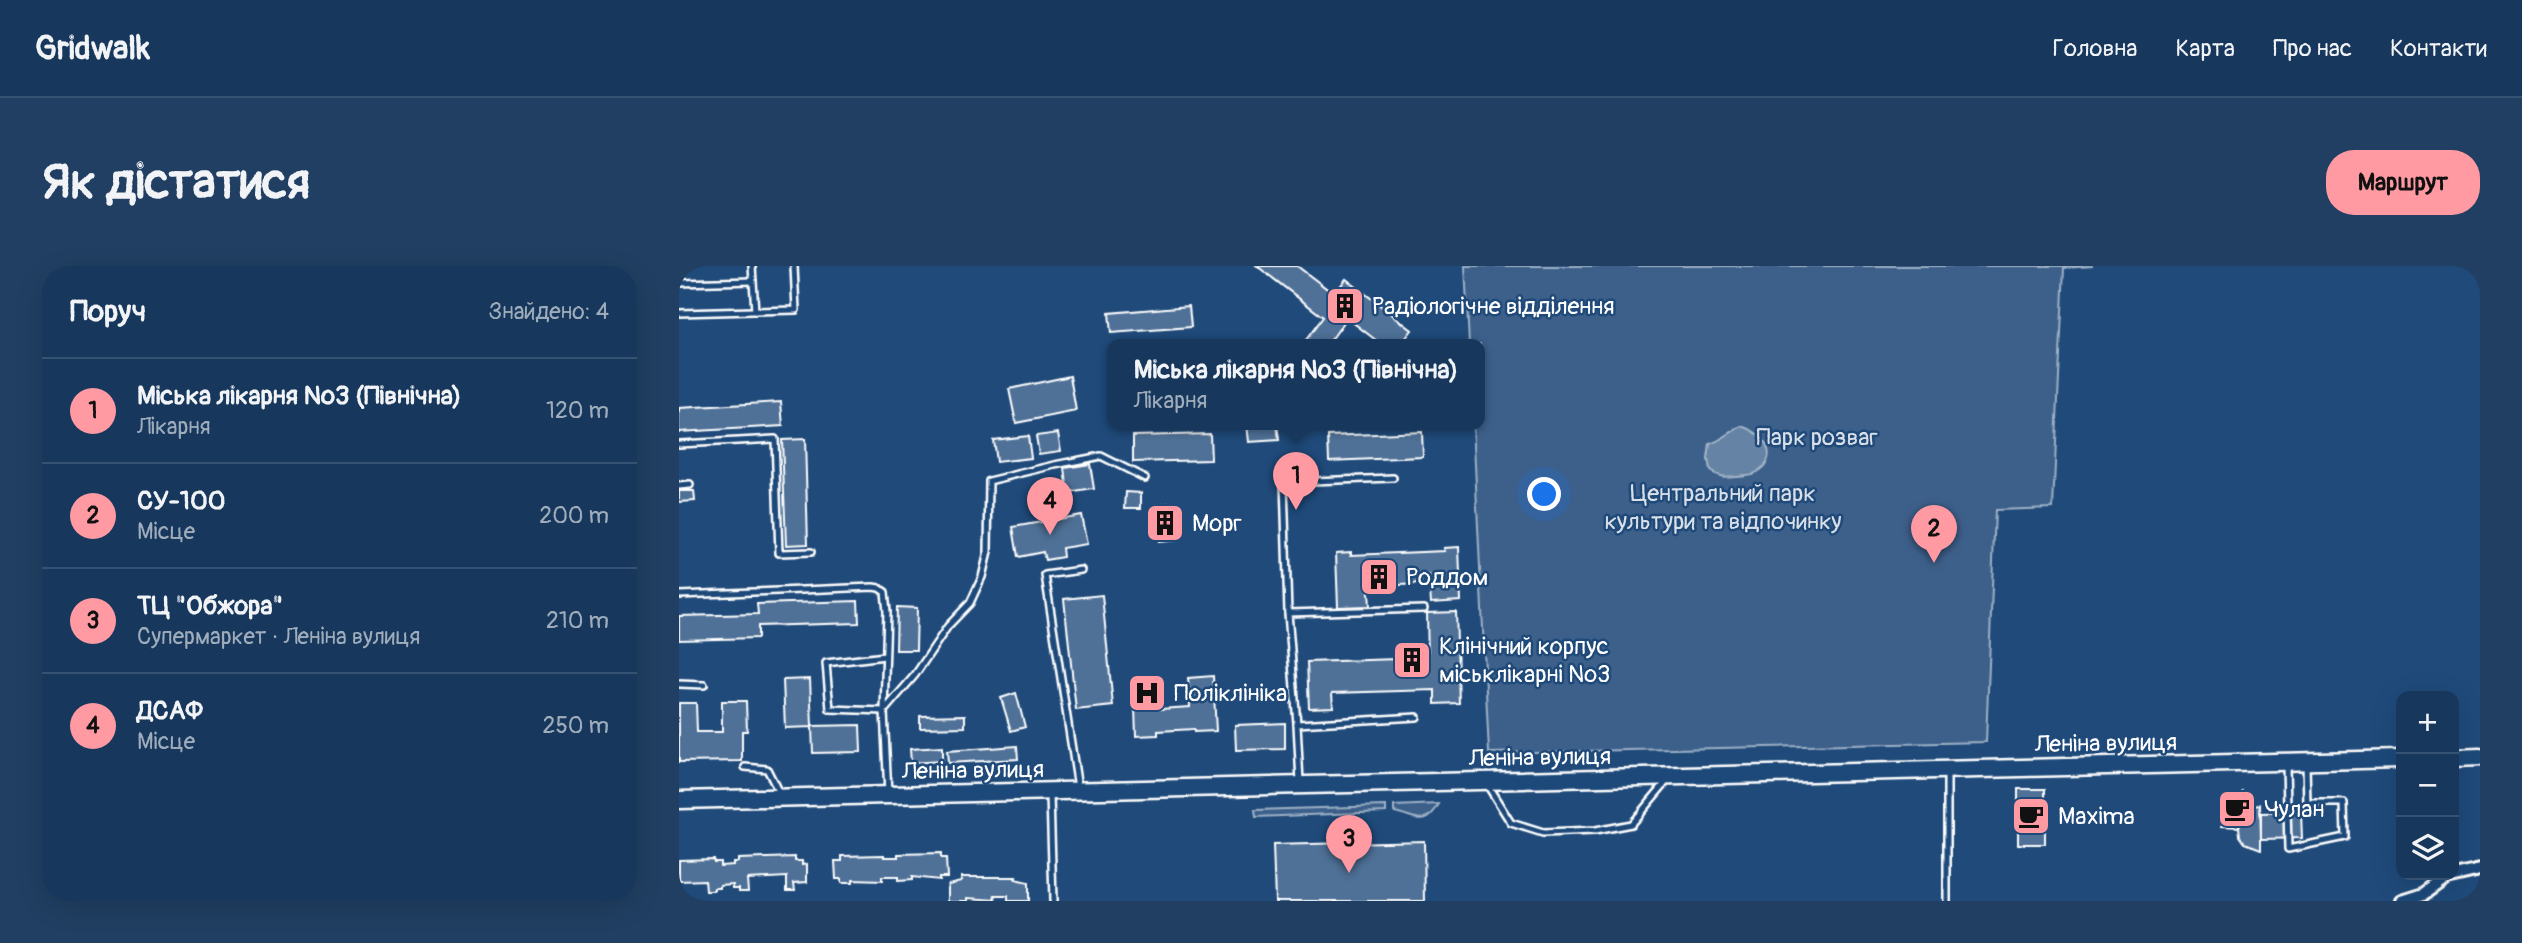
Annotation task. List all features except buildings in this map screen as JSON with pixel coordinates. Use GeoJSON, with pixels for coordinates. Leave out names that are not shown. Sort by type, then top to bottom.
{"type":"FeatureCollection","features":[{"type":"Feature","properties":{"kind":"main road"},"geometry":{"type":"LineString","coordinates":[[2459,758],[2480,757]]}},
{"type":"Feature","properties":{"kind":"main road","name":"Леніна вулиця"},"geometry":{"type":"LineString","coordinates":[[679,800],[2396,759]]}},
{"type":"Feature","properties":{"kind":"street"},"geometry":{"type":"LineString","coordinates":[[2402,901],[2424,894],[2446,878],[2480,870]]}},
{"type":"Feature","properties":{"kind":"lane"},"geometry":{"type":"LineString","coordinates":[[752,266],[755,311]]}},
{"type":"Feature","properties":{"kind":"lane"},"geometry":{"type":"LineString","coordinates":[[679,313],[796,310],[794,266]]}},
{"type":"Feature","properties":{"kind":"lane"},"geometry":{"type":"LineString","coordinates":[[679,283],[753,281]]}},
{"type":"Feature","properties":{"kind":"lane"},"geometry":{"type":"LineString","coordinates":[[679,444],[775,439],[779,553],[811,552]]}},
{"type":"Feature","properties":{"kind":"lane"},"geometry":{"type":"LineString","coordinates":[[884,711],[915,675],[948,626],[970,603],[988,552],[989,481],[1101,456],[1145,478]]}},
{"type":"Feature","properties":{"kind":"lane"},"geometry":{"type":"LineString","coordinates":[[1300,785],[1288,613],[1284,482],[1393,478]]}},
{"type":"Feature","properties":{"kind":"lane"},"geometry":{"type":"LineString","coordinates":[[679,486],[690,485]]}},
{"type":"Feature","properties":{"kind":"lane"},"geometry":{"type":"LineString","coordinates":[[1079,791],[1045,575],[1080,570]]}},
{"type":"Feature","properties":{"kind":"lane"},"geometry":{"type":"LineString","coordinates":[[679,595],[879,588],[885,592],[887,612],[884,711],[888,795]]}},
{"type":"Feature","properties":{"kind":"lane"},"geometry":{"type":"LineString","coordinates":[[1288,613],[1424,609]]}},
{"type":"Feature","properties":{"kind":"lane"},"geometry":{"type":"LineString","coordinates":[[884,711],[830,709],[826,663],[885,656]]}},
{"type":"Feature","properties":{"kind":"lane"},"geometry":{"type":"LineString","coordinates":[[679,684],[704,685]]}},
{"type":"Feature","properties":{"kind":"lane"},"geometry":{"type":"LineString","coordinates":[[1297,724],[1417,717]]}},
{"type":"Feature","properties":{"kind":"lane"},"geometry":{"type":"LineString","coordinates":[[2286,762],[2288,849],[2345,837],[2344,803],[2307,803],[2306,761]]}},
{"type":"Feature","properties":{"kind":"lane"},"geometry":{"type":"LineString","coordinates":[[745,767],[767,769],[782,798]]}},
{"type":"Feature","properties":{"kind":"lane"},"geometry":{"type":"LineString","coordinates":[[1947,769],[1947,901]]}},
{"type":"Feature","properties":{"kind":"lane"},"geometry":{"type":"LineString","coordinates":[[1485,781],[1511,823],[1543,833],[1595,831],[1631,824],[1671,776]]}},
{"type":"Feature","properties":{"kind":"lane"},"geometry":{"type":"LineString","coordinates":[[1050,791],[1053,901]]}},
{"type":"Feature","properties":{"kind":"green space","name":"Центральний парк культури та відпочинку"},"geometry":{"type":"Polygon","coordinates":[[[1465,266],[2093,266],[2064,268],[2053,508],[1995,510],[1986,742],[1489,753],[1473,430],[1485,430],[1485,339],[1469,339],[1465,266]]]}},
{"type":"Feature","properties":{"kind":"green space"},"geometry":{"type":"Polygon","coordinates":[[[1439,804],[1434,812],[1424,819],[1394,812],[1394,806],[1439,804]]]}},
{"type":"Feature","properties":{"kind":"green space"},"geometry":{"type":"Polygon","coordinates":[[[1386,806],[1386,812],[1256,817],[1255,810],[1386,806]]]}},
{"type":"Feature","properties":{"kind":"shaded area"},"geometry":{"type":"Polygon","coordinates":[[[1742,426],[1757,433],[1767,445],[1769,452],[1765,465],[1755,473],[1747,475],[1722,476],[1710,471],[1710,444],[1742,426]]]}},
{"type":"Feature","properties":{"kind":"place","name":"Радіологічне відділення"},"geometry":{"type":"Point","coordinates":[1345,306]}},
{"type":"Feature","properties":{"kind":"place","name":"Міська лікарня №3 (Північна)"},"geometry":{"type":"Point","coordinates":[1296,510]}},
{"type":"Feature","properties":{"kind":"place","name":"Морг"},"geometry":{"type":"Point","coordinates":[1165,523]}},
{"type":"Feature","properties":{"kind":"place","name":"ДСАФ"},"geometry":{"type":"Point","coordinates":[1050,535]}},
{"type":"Feature","properties":{"kind":"place","name":"СУ-100"},"geometry":{"type":"Point","coordinates":[1934,563]}},
{"type":"Feature","properties":{"kind":"place","name":"Роддом"},"geometry":{"type":"Point","coordinates":[1379,577]}},
{"type":"Feature","properties":{"kind":"place","name":"Клінічний корпус міськлікарні №3"},"geometry":{"type":"Point","coordinates":[1412,660]}},
{"type":"Feature","properties":{"kind":"place","name":"Поліклініка"},"geometry":{"type":"Point","coordinates":[1147,693]}},
{"type":"Feature","properties":{"kind":"place","name":"Чулан"},"geometry":{"type":"Point","coordinates":[2237,809]}},
{"type":"Feature","properties":{"kind":"place","name":"Maxima"},"geometry":{"type":"Point","coordinates":[2031,816]}},
{"type":"Feature","properties":{"kind":"place","name":"ТЦ \"Обжора\""},"geometry":{"type":"Point","coordinates":[1349,873]}},
{"type":"Feature","properties":{"kind":"park label","name":"Парк розваг"},"geometry":{"type":"Point","coordinates":[1817,437]}}]}
